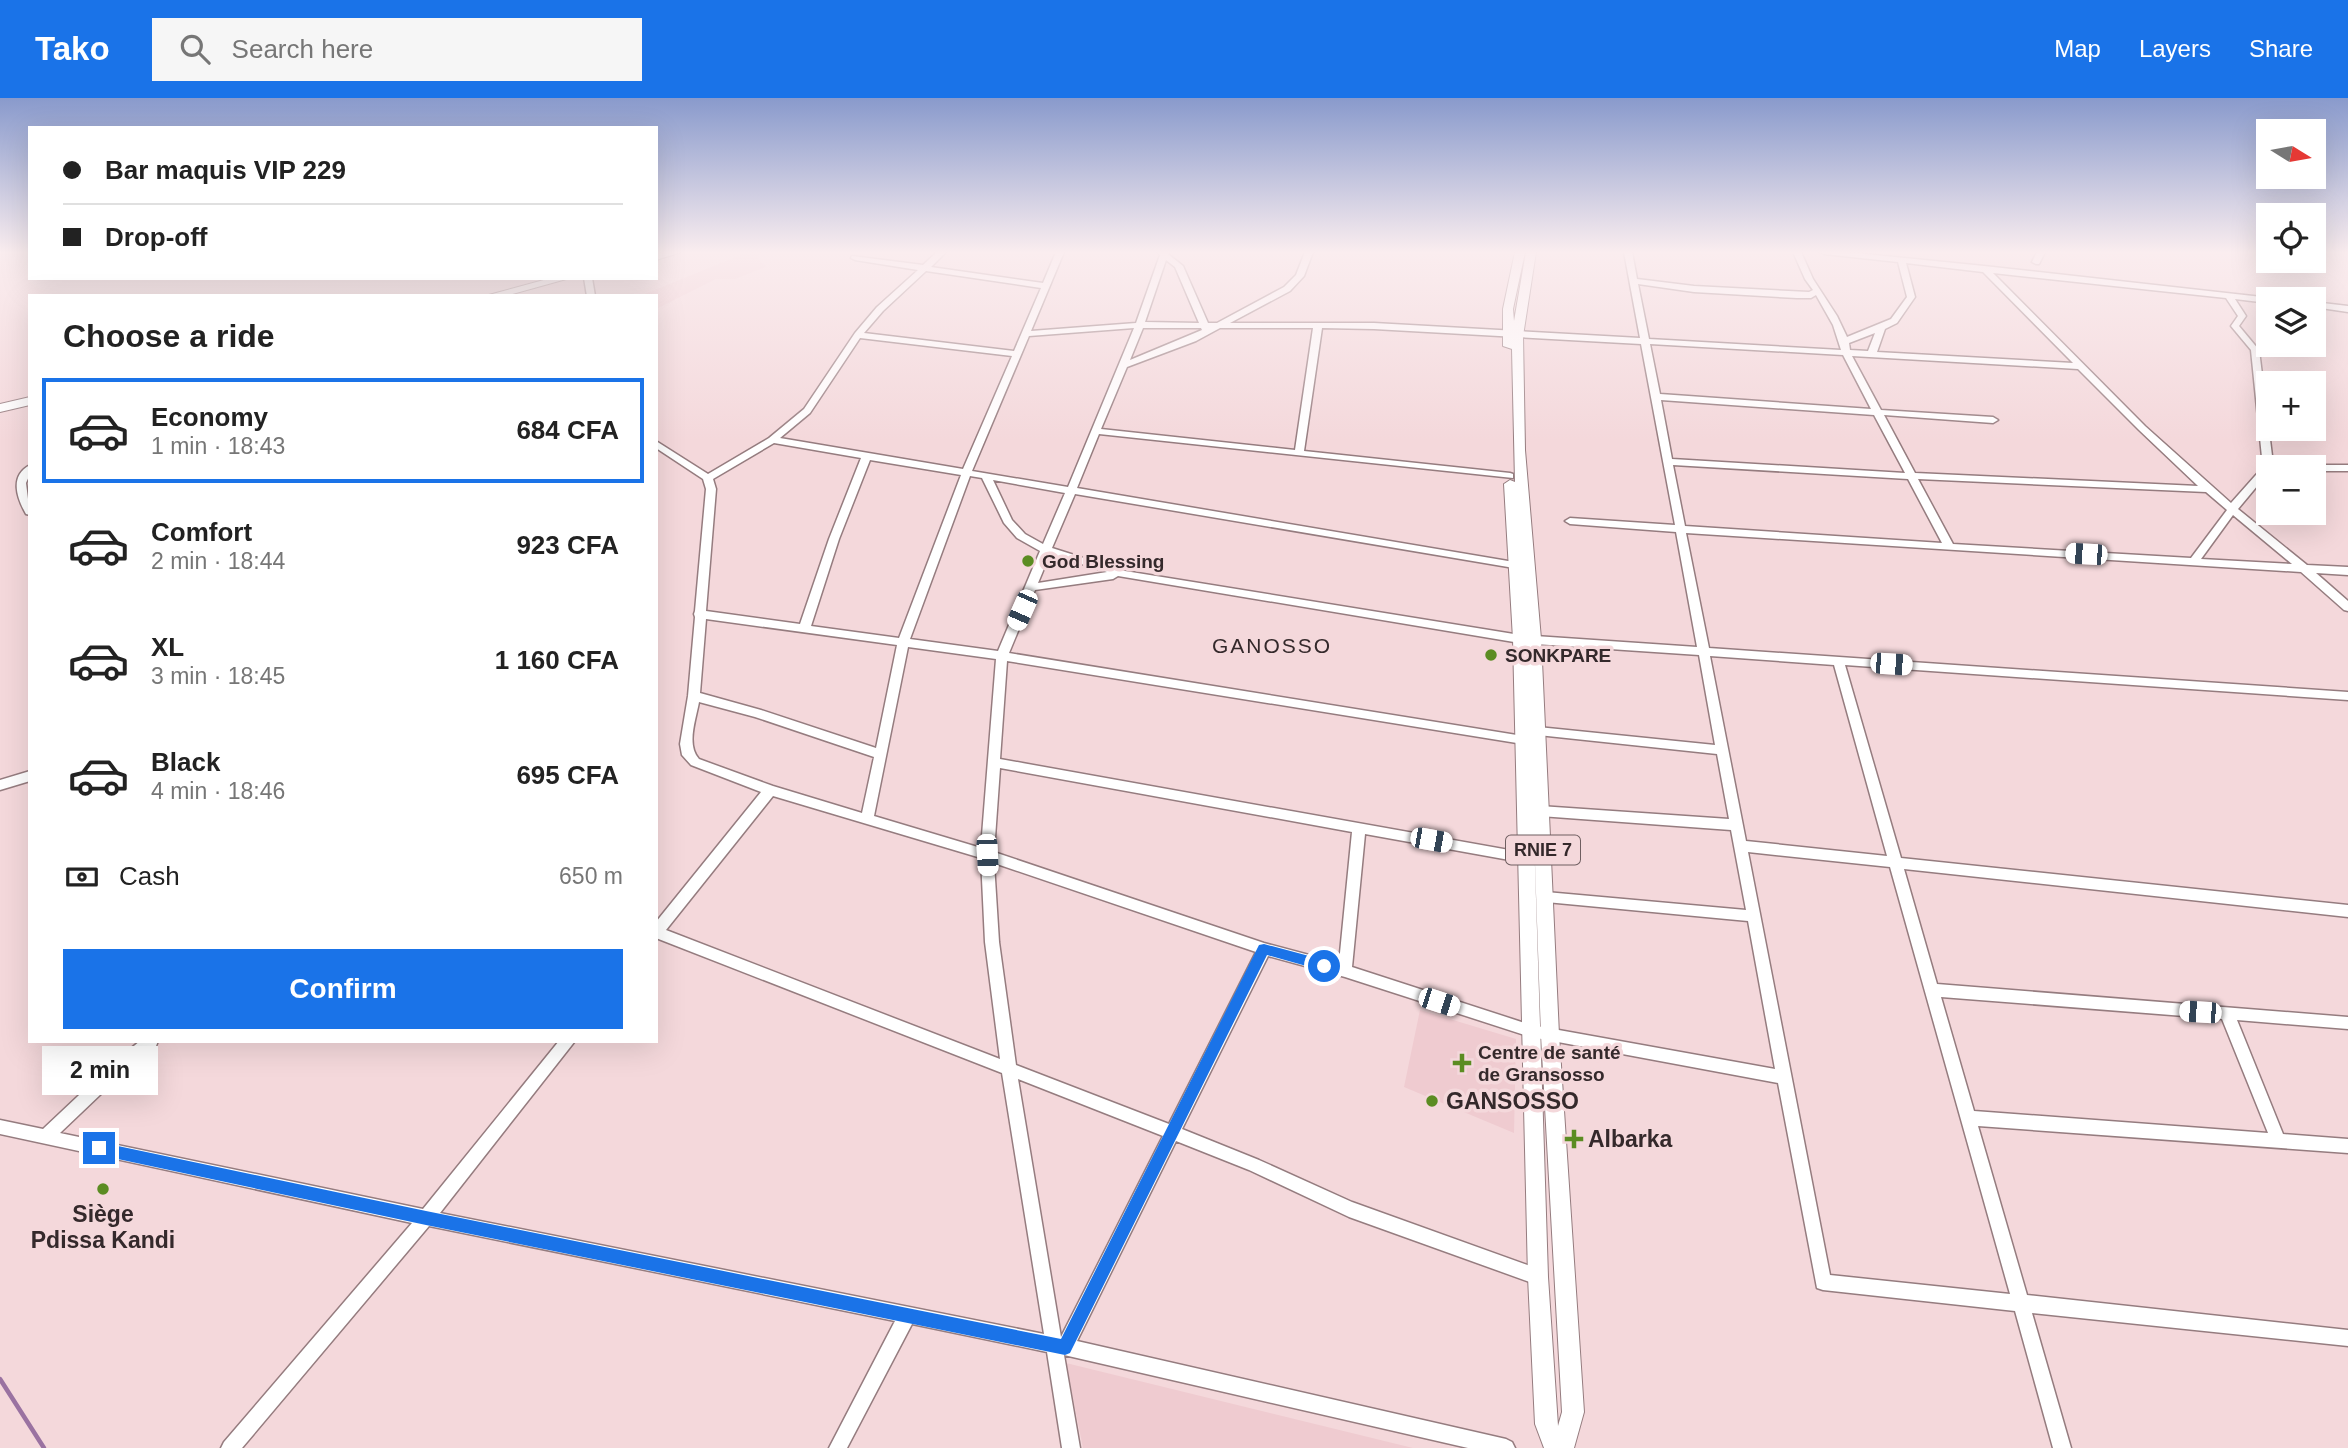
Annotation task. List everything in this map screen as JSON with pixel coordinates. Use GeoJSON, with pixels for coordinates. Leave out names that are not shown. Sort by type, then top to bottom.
{"type":"FeatureCollection","features":[{"type":"Feature","properties":{"kind":"main road","name":"RNIE 7"},"geometry":{"type":"LineString","coordinates":[[1509,315],[1513,336],[1527,639],[1523,740],[1538,1277],[1546,1424],[1555,1448]]}},
{"type":"Feature","properties":{"kind":"main road","name":"RNIE 7"},"geometry":{"type":"LineString","coordinates":[[1518,315],[1513,336],[1510,476],[1514,565],[1527,639],[1538,731],[1550,1035],[1573,1412],[1563,1448]]}},
{"type":"Feature","properties":{"kind":"main road"},"geometry":{"type":"LineString","coordinates":[[0,408],[28,401]]}},
{"type":"Feature","properties":{"kind":"street"},"geometry":{"type":"LineString","coordinates":[[708,478],[772,439],[802,416],[875,315]]}},
{"type":"Feature","properties":{"kind":"street"},"geometry":{"type":"LineString","coordinates":[[867,820],[878,754],[903,643],[967,472],[1033,315]]}},
{"type":"Feature","properties":{"kind":"street"},"geometry":{"type":"LineString","coordinates":[[1071,1448],[1058,1346],[1009,1068],[992,942],[987,855],[1002,656],[1033,587],[1044,549],[1072,490],[1143,315]]}},
{"type":"Feature","properties":{"kind":"street"},"geometry":{"type":"LineString","coordinates":[[1200,315],[1206,329]]}},
{"type":"Feature","properties":{"kind":"street"},"geometry":{"type":"LineString","coordinates":[[1220,326],[1239,315]]}},
{"type":"Feature","properties":{"kind":"street"},"geometry":{"type":"LineString","coordinates":[[1639,315],[1823,1282],[2348,1338]]}},
{"type":"Feature","properties":{"kind":"street"},"geometry":{"type":"LineString","coordinates":[[1831,315],[1845,341],[1846,352],[1949,547]]}},
{"type":"Feature","properties":{"kind":"street"},"geometry":{"type":"LineString","coordinates":[[1845,341],[1881,328],[1894,321],[1898,315]]}},
{"type":"Feature","properties":{"kind":"street"},"geometry":{"type":"LineString","coordinates":[[2030,315],[2207,489],[2306,568],[2348,607]]}},
{"type":"Feature","properties":{"kind":"street"},"geometry":{"type":"LineString","coordinates":[[2241,315],[2235,326],[2255,350],[2267,455]]}},
{"type":"Feature","properties":{"kind":"street"},"geometry":{"type":"LineString","coordinates":[[1025,334],[1140,325],[1206,329]]}},
{"type":"Feature","properties":{"kind":"street"},"geometry":{"type":"LineString","coordinates":[[1299,453],[1318,325]]}},
{"type":"Feature","properties":{"kind":"street"},"geometry":{"type":"LineString","coordinates":[[1124,365],[1206,329],[1220,326],[1318,325],[1644,340],[2080,366]]}},
{"type":"Feature","properties":{"kind":"street"},"geometry":{"type":"LineString","coordinates":[[1872,354],[1881,328]]}},
{"type":"Feature","properties":{"kind":"street"},"geometry":{"type":"LineString","coordinates":[[858,335],[1017,354]]}},
{"type":"Feature","properties":{"kind":"street"},"geometry":{"type":"LineString","coordinates":[[1656,397],[1993,419]]}},
{"type":"Feature","properties":{"kind":"street"},"geometry":{"type":"LineString","coordinates":[[1096,431],[1510,476]]}},
{"type":"Feature","properties":{"kind":"street"},"geometry":{"type":"LineString","coordinates":[[772,439],[1514,565]]}},
{"type":"Feature","properties":{"kind":"street"},"geometry":{"type":"LineString","coordinates":[[658,445],[708,478],[711,489],[694,696],[686,744],[688,755],[707,768],[770,790],[987,855],[1264,949],[1345,971],[1531,1031],[1784,1077]]}},
{"type":"Feature","properties":{"kind":"street"},"geometry":{"type":"LineString","coordinates":[[804,629],[834,539],[867,456]]}},
{"type":"Feature","properties":{"kind":"street"},"geometry":{"type":"LineString","coordinates":[[1668,462],[2207,489]]}},
{"type":"Feature","properties":{"kind":"street"},"geometry":{"type":"LineString","coordinates":[[2326,468],[2348,468]]}},
{"type":"Feature","properties":{"kind":"street"},"geometry":{"type":"LineString","coordinates":[[28,470],[23,475],[20,488],[28,507]]}},
{"type":"Feature","properties":{"kind":"street"},"geometry":{"type":"LineString","coordinates":[[985,475],[1013,529],[1044,549],[1124,574],[1527,639],[2348,696]]}},
{"type":"Feature","properties":{"kind":"street"},"geometry":{"type":"LineString","coordinates":[[2195,560],[2256,481]]}},
{"type":"Feature","properties":{"kind":"street"},"geometry":{"type":"LineString","coordinates":[[1570,521],[2348,571]]}},
{"type":"Feature","properties":{"kind":"street"},"geometry":{"type":"LineString","coordinates":[[1033,587],[1094,576],[1124,574]]}},
{"type":"Feature","properties":{"kind":"street"},"geometry":{"type":"LineString","coordinates":[[699,614],[1002,656],[1523,740]]}},
{"type":"Feature","properties":{"kind":"street"},"geometry":{"type":"LineString","coordinates":[[1838,660],[2062,1448]]}},
{"type":"Feature","properties":{"kind":"street"},"geometry":{"type":"LineString","coordinates":[[694,696],[757,713],[878,754]]}},
{"type":"Feature","properties":{"kind":"street"},"geometry":{"type":"LineString","coordinates":[[1538,731],[1722,750]]}},
{"type":"Feature","properties":{"kind":"street"},"geometry":{"type":"LineString","coordinates":[[994,762],[1526,858]]}},
{"type":"Feature","properties":{"kind":"street"},"geometry":{"type":"LineString","coordinates":[[0,785],[28,777]]}},
{"type":"Feature","properties":{"kind":"street"},"geometry":{"type":"LineString","coordinates":[[658,930],[770,790]]}},
{"type":"Feature","properties":{"kind":"street"},"geometry":{"type":"LineString","coordinates":[[1540,811],[1736,825]]}},
{"type":"Feature","properties":{"kind":"street"},"geometry":{"type":"LineString","coordinates":[[1345,971],[1359,828]]}},
{"type":"Feature","properties":{"kind":"street"},"geometry":{"type":"LineString","coordinates":[[1742,846],[2348,911]]}},
{"type":"Feature","properties":{"kind":"street"},"geometry":{"type":"LineString","coordinates":[[1546,897],[1754,916]]}},
{"type":"Feature","properties":{"kind":"street"},"geometry":{"type":"LineString","coordinates":[[658,933],[1172,1132],[1254,1165],[1349,1209],[1538,1277]]}},
{"type":"Feature","properties":{"kind":"street"},"geometry":{"type":"LineString","coordinates":[[1058,1346],[1172,1132],[1264,949]]}},
{"type":"Feature","properties":{"kind":"street"},"geometry":{"type":"LineString","coordinates":[[1932,990],[2348,1023]]}},
{"type":"Feature","properties":{"kind":"street"},"geometry":{"type":"LineString","coordinates":[[2227,1014],[2278,1140]]}},
{"type":"Feature","properties":{"kind":"street"},"geometry":{"type":"LineString","coordinates":[[45,1137],[149,1043]]}},
{"type":"Feature","properties":{"kind":"street"},"geometry":{"type":"LineString","coordinates":[[230,1448],[426,1218],[566,1043]]}},
{"type":"Feature","properties":{"kind":"street"},"geometry":{"type":"LineString","coordinates":[[1968,1118],[2348,1146]]}},
{"type":"Feature","properties":{"kind":"street"},"geometry":{"type":"LineString","coordinates":[[0,1127],[426,1218],[908,1314],[1506,1448]]}},
{"type":"Feature","properties":{"kind":"street"},"geometry":{"type":"LineString","coordinates":[[838,1448],[908,1314]]}},
{"type":"Feature","properties":{"kind":"shaded area","name":"Centre de santé de Gransosso"},"geometry":{"type":"Polygon","coordinates":[[[1420,1010],[1516,1039],[1514,1133],[1404,1087],[1420,1010]]]}},
{"type":"Feature","properties":{"kind":"shaded area"},"geometry":{"type":"Polygon","coordinates":[[[1066,1363],[1413,1448],[1083,1448],[1066,1363]]]}},
{"type":"Feature","properties":{"kind":"waterway"},"geometry":{"type":"LineString","coordinates":[[0,1379],[44,1448]]}},
{"type":"Feature","properties":{"kind":"place","name":"God Blessing"},"geometry":{"type":"Point","coordinates":[1028,561]}},
{"type":"Feature","properties":{"kind":"place","name":"SONKPARE"},"geometry":{"type":"Point","coordinates":[1491,655]}},
{"type":"Feature","properties":{"kind":"place","name":"Centre de santé de Gransosso"},"geometry":{"type":"Point","coordinates":[1462,1063]}},
{"type":"Feature","properties":{"kind":"place","name":"GANSOSSO"},"geometry":{"type":"Point","coordinates":[1432,1101]}},
{"type":"Feature","properties":{"kind":"place","name":"Albarka"},"geometry":{"type":"Point","coordinates":[1574,1139]}},
{"type":"Feature","properties":{"kind":"place","name":"Siège Pdissa Kandi"},"geometry":{"type":"Point","coordinates":[103,1189]}},
{"type":"Feature","properties":{"kind":"district","name":"GANOSSO"},"geometry":{"type":"Point","coordinates":[1272,646]}},
{"type":"Feature","properties":{"kind":"route"},"geometry":{"type":"LineString","coordinates":[[99,1148],[426,1218],[1065,1347],[1264,949],[1324,966]]}}]}
